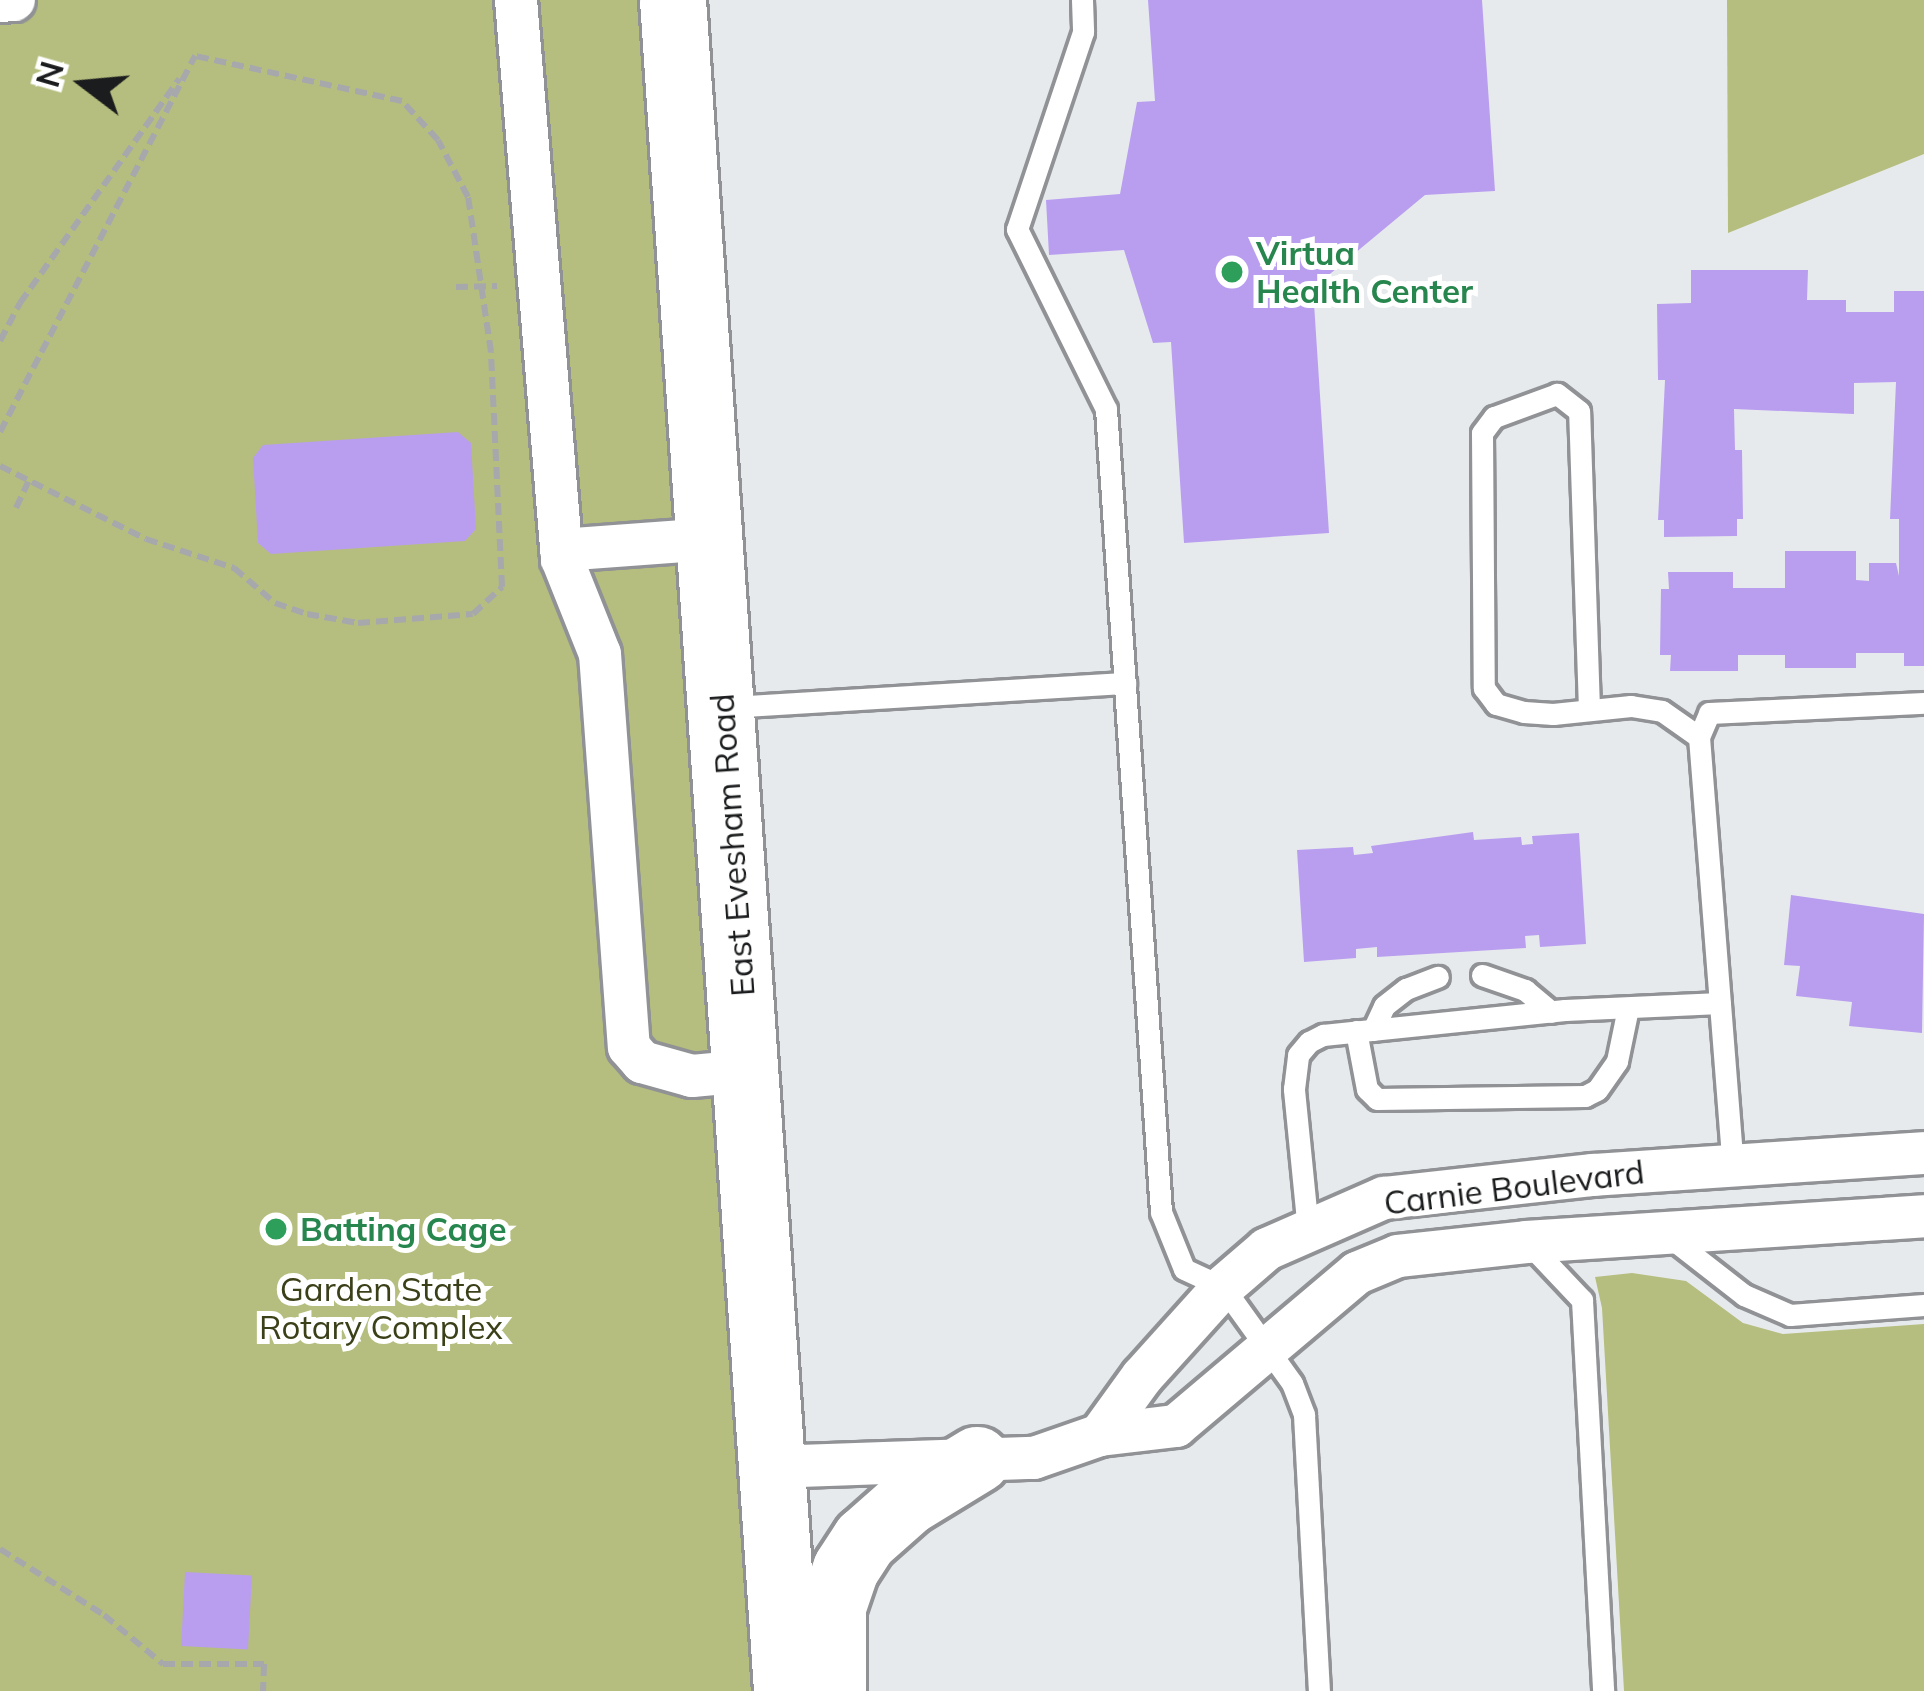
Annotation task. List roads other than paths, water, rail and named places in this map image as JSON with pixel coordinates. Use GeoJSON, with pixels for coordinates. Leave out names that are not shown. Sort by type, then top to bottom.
{"type":"FeatureCollection","features":[{"type":"Feature","properties":{"kind":"main road","name":"East Evesham Road"},"geometry":{"type":"LineString","coordinates":[[674,0],[788,1691]]}},
{"type":"Feature","properties":{"kind":"main road"},"geometry":{"type":"LineString","coordinates":[[833,1691],[832,1607],[846,1568],[865,1540],[908,1502],[977,1460]]}},
{"type":"Feature","properties":{"kind":"street"},"geometry":{"type":"LineString","coordinates":[[0,2],[14,0]]}},
{"type":"Feature","properties":{"kind":"street"},"geometry":{"type":"LineString","coordinates":[[516,0],[561,550],[600,654],[629,1047],[643,1062],[692,1076],[747,1071]]}},
{"type":"Feature","properties":{"kind":"street"},"geometry":{"type":"LineString","coordinates":[[561,550],[712,539]]}},
{"type":"Feature","properties":{"kind":"street","name":"Carnie Boulevard"},"geometry":{"type":"LineString","coordinates":[[1100,1435],[1142,1377],[1223,1287],[1267,1249],[1384,1198],[1732,1165],[1924,1153]]}},
{"type":"Feature","properties":{"kind":"street"},"geometry":{"type":"LineString","coordinates":[[1732,1165],[1736,1230]]}},
{"type":"Feature","properties":{"kind":"street","name":"Carnie Boulevard"},"geometry":{"type":"LineString","coordinates":[[772,1466],[1034,1458],[1100,1435],[1176,1426],[1265,1346],[1357,1273],[1399,1256],[1526,1242],[1924,1216]]}},
{"type":"Feature","properties":{"kind":"lane"},"geometry":{"type":"LineString","coordinates":[[1082,0],[1084,32],[1017,229],[1106,410],[1161,1212],[1184,1269],[1223,1287],[1292,1383],[1304,1415],[1319,1691]]}},
{"type":"Feature","properties":{"kind":"lane"},"geometry":{"type":"LineString","coordinates":[[1589,709],[1579,411],[1557,394],[1494,417],[1482,433],[1484,688],[1496,704],[1523,712],[1589,709],[1631,706],[1663,711],[1699,737]]}},
{"type":"Feature","properties":{"kind":"lane"},"geometry":{"type":"LineString","coordinates":[[724,707],[1125,683]]}},
{"type":"Feature","properties":{"kind":"lane"},"geometry":{"type":"LineString","coordinates":[[1732,1165],[1699,737],[1709,713],[1924,703]]}},
{"type":"Feature","properties":{"kind":"lane"},"geometry":{"type":"LineString","coordinates":[[1481,975],[1525,990],[1551,1012]]}},
{"type":"Feature","properties":{"kind":"lane"},"geometry":{"type":"LineString","coordinates":[[1438,977],[1406,988],[1365,1030],[1367,1089],[1377,1099],[1585,1096],[1597,1090],[1617,1061],[1628,1008]]}},
{"type":"Feature","properties":{"kind":"lane"},"geometry":{"type":"LineString","coordinates":[[1308,1230],[1294,1089],[1298,1055],[1323,1035],[1551,1012],[1720,1003]]}},
{"type":"Feature","properties":{"kind":"lane"},"geometry":{"type":"LineString","coordinates":[[1666,1234],[1744,1295],[1790,1315],[1924,1305]]}},
{"type":"Feature","properties":{"kind":"lane"},"geometry":{"type":"LineString","coordinates":[[1526,1242],[1582,1300],[1603,1691]]}},
{"type":"Feature","properties":{"kind":"place","name":"Virtua Health Center"},"geometry":{"type":"Point","coordinates":[1232,272]}},
{"type":"Feature","properties":{"kind":"place","name":"Batting Cage"},"geometry":{"type":"Point","coordinates":[276,1229]}},
{"type":"Feature","properties":{"kind":"park label","name":"Garden State Rotary Complex"},"geometry":{"type":"Point","coordinates":[381,1308]}}]}
